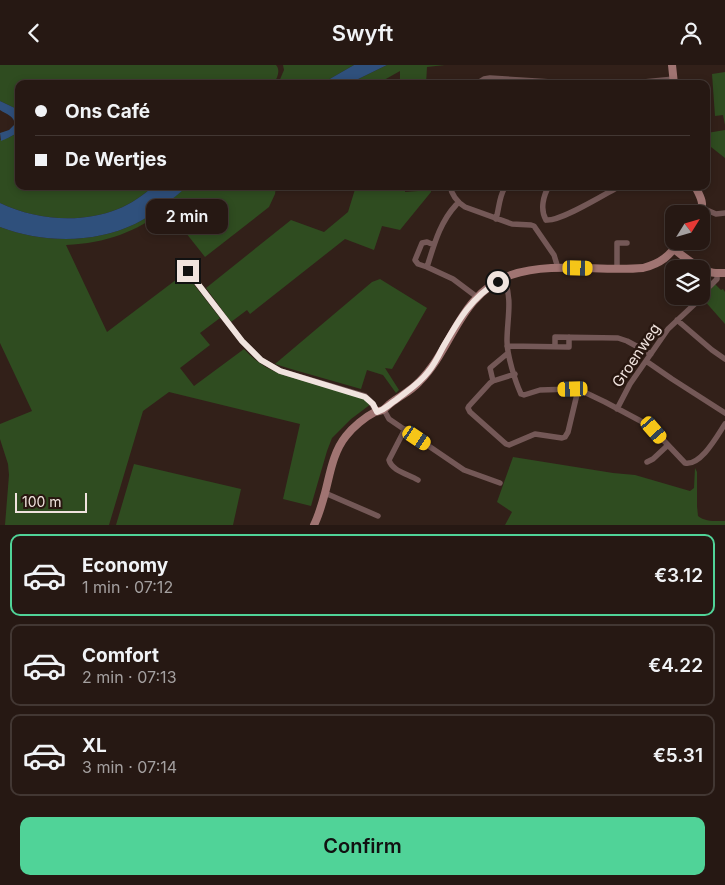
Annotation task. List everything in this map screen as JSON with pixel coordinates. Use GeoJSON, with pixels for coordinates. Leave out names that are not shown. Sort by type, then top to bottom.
{"type":"FeatureCollection","features":[{"type":"Feature","properties":{"kind":"street"},"geometry":{"type":"LineString","coordinates":[[672,65],[674,80]]}},
{"type":"Feature","properties":{"kind":"street"},"geometry":{"type":"LineString","coordinates":[[482,80],[490,78],[521,80]]}},
{"type":"Feature","properties":{"kind":"street"},"geometry":{"type":"LineString","coordinates":[[451,190],[461,205],[512,224],[531,225],[536,228],[554,255],[558,268]]}},
{"type":"Feature","properties":{"kind":"street"},"geometry":{"type":"LineString","coordinates":[[496,219],[503,190]]}},
{"type":"Feature","properties":{"kind":"street"},"geometry":{"type":"LineString","coordinates":[[546,220],[543,201],[547,190]]}},
{"type":"Feature","properties":{"kind":"street"},"geometry":{"type":"LineString","coordinates":[[536,228],[546,220],[570,213],[613,190]]}},
{"type":"Feature","properties":{"kind":"street"},"geometry":{"type":"LineString","coordinates":[[697,190],[702,201],[702,205]]}},
{"type":"Feature","properties":{"kind":"street"},"geometry":{"type":"LineString","coordinates":[[427,267],[444,222],[456,205]]}},
{"type":"Feature","properties":{"kind":"street"},"geometry":{"type":"LineString","coordinates":[[710,213],[725,213]]}},
{"type":"Feature","properties":{"kind":"street"},"geometry":{"type":"LineString","coordinates":[[434,245],[427,242],[422,243],[415,260],[418,264],[453,279],[477,297]]}},
{"type":"Feature","properties":{"kind":"street"},"geometry":{"type":"LineString","coordinates":[[617,269],[617,243],[627,243]]}},
{"type":"Feature","properties":{"kind":"street"},"geometry":{"type":"LineString","coordinates":[[314,525],[325,493],[332,463],[350,431],[415,386],[428,372],[468,307],[488,288],[504,279],[524,272],[558,268],[636,269],[652,266],[666,258],[673,250]]}},
{"type":"Feature","properties":{"kind":"street"},"geometry":{"type":"LineString","coordinates":[[675,250],[700,267],[710,272],[721,273]]}},
{"type":"Feature","properties":{"kind":"street"},"geometry":{"type":"LineString","coordinates":[[188,271],[242,341],[261,360],[280,371],[365,397],[389,419],[464,470],[500,483]]}},
{"type":"Feature","properties":{"kind":"street","name":"Groenweg"},"geometry":{"type":"LineString","coordinates":[[617,409],[630,383],[668,329],[699,300],[721,273]]}},
{"type":"Feature","properties":{"kind":"street"},"geometry":{"type":"LineString","coordinates":[[504,279],[509,299],[508,353],[521,394],[524,395],[540,390],[582,391],[650,427],[685,463],[689,464],[693,463],[711,446],[725,424]]}},
{"type":"Feature","properties":{"kind":"street"},"geometry":{"type":"LineString","coordinates":[[677,320],[725,359]]}},
{"type":"Feature","properties":{"kind":"street"},"geometry":{"type":"LineString","coordinates":[[555,347],[555,337],[618,338],[651,354]]}},
{"type":"Feature","properties":{"kind":"street"},"geometry":{"type":"LineString","coordinates":[[507,346],[569,347],[569,337]]}},
{"type":"Feature","properties":{"kind":"street"},"geometry":{"type":"LineString","coordinates":[[493,381],[490,368],[508,353]]}},
{"type":"Feature","properties":{"kind":"street"},"geometry":{"type":"LineString","coordinates":[[646,361],[725,413]]}},
{"type":"Feature","properties":{"kind":"street"},"geometry":{"type":"LineString","coordinates":[[514,374],[490,383],[468,409],[509,445],[535,434],[565,437],[568,433],[578,390]]}},
{"type":"Feature","properties":{"kind":"street"},"geometry":{"type":"LineString","coordinates":[[405,429],[389,460],[390,465],[418,480]]}},
{"type":"Feature","properties":{"kind":"street"},"geometry":{"type":"LineString","coordinates":[[647,462],[668,445]]}},
{"type":"Feature","properties":{"kind":"street"},"geometry":{"type":"LineString","coordinates":[[325,493],[378,516]]}},
{"type":"Feature","properties":{"kind":"green space"},"geometry":{"type":"Polygon","coordinates":[[[0,65],[276,65],[278,72],[276,80],[15,80],[15,108],[0,101],[0,65]]]}},
{"type":"Feature","properties":{"kind":"green space"},"geometry":{"type":"Polygon","coordinates":[[[283,65],[354,65],[328,80],[280,80],[284,70],[283,65]]]}},
{"type":"Feature","properties":{"kind":"green space"},"geometry":{"type":"Polygon","coordinates":[[[387,65],[445,65],[427,67],[426,80],[400,80],[400,71],[384,80],[356,80],[387,65]]]}},
{"type":"Feature","properties":{"kind":"green space"},"geometry":{"type":"Polygon","coordinates":[[[725,72],[725,125],[723,115],[715,116],[712,74],[725,72]]]}},
{"type":"Feature","properties":{"kind":"green space"},"geometry":{"type":"Polygon","coordinates":[[[725,130],[725,158],[711,147],[710,132],[725,130]]]}},
{"type":"Feature","properties":{"kind":"green space"},"geometry":{"type":"Polygon","coordinates":[[[15,134],[15,190],[149,190],[123,207],[89,217],[58,218],[14,209],[0,203],[0,140],[15,134]]]}},
{"type":"Feature","properties":{"kind":"green space"},"geometry":{"type":"Polygon","coordinates":[[[183,190],[276,190],[269,207],[205,257],[167,209],[143,224],[120,235],[95,242],[66,245],[107,332],[185,273],[220,318],[200,333],[210,345],[180,368],[194,386],[244,349],[260,363],[274,371],[365,398],[371,404],[351,419],[332,438],[311,506],[283,499],[300,424],[169,392],[143,411],[109,525],[5,525],[9,475],[8,464],[0,439],[0,424],[32,411],[0,343],[0,227],[33,236],[68,239],[85,238],[119,231],[156,211],[183,190]]]}},
{"type":"Feature","properties":{"kind":"green space"},"geometry":{"type":"Polygon","coordinates":[[[355,190],[405,190],[405,192],[431,190],[400,230],[382,226],[374,250],[345,239],[250,314],[247,310],[231,322],[206,288],[291,220],[324,232],[348,212],[355,190]]]}},
{"type":"Feature","properties":{"kind":"green space"},"geometry":{"type":"Polygon","coordinates":[[[380,279],[427,308],[392,369],[385,368],[399,390],[396,393],[383,375],[367,370],[361,389],[275,364],[372,282],[380,279]]]}},
{"type":"Feature","properties":{"kind":"green space"},"geometry":{"type":"Polygon","coordinates":[[[715,284],[725,292],[725,324],[708,305],[710,305],[710,290],[715,284]]]}},
{"type":"Feature","properties":{"kind":"green space"},"geometry":{"type":"Polygon","coordinates":[[[513,457],[635,475],[690,491],[694,488],[695,468],[697,472],[698,516],[707,520],[725,521],[725,525],[505,525],[512,512],[497,502],[513,457]]]}},
{"type":"Feature","properties":{"kind":"green space"},"geometry":{"type":"Polygon","coordinates":[[[134,464],[241,489],[233,525],[116,525],[134,464]]]}},
{"type":"Feature","properties":{"kind":"water"},"geometry":{"type":"Polygon","coordinates":[[[354,65],[387,65],[356,80],[328,80],[354,65]]]}},
{"type":"Feature","properties":{"kind":"water"},"geometry":{"type":"Polygon","coordinates":[[[0,101],[15,108],[15,124],[11,117],[0,110],[0,101]]]}},
{"type":"Feature","properties":{"kind":"water"},"geometry":{"type":"Polygon","coordinates":[[[15,124],[15,134],[1,141],[0,133],[9,130],[15,124]]]}},
{"type":"Feature","properties":{"kind":"water"},"geometry":{"type":"Polygon","coordinates":[[[149,190],[183,190],[163,207],[135,224],[119,231],[102,235],[68,239],[51,238],[33,236],[0,227],[0,203],[28,213],[58,218],[73,218],[103,214],[123,207],[149,190]]]}},
{"type":"Feature","properties":{"kind":"route"},"geometry":{"type":"LineString","coordinates":[[188,271],[242,341],[269,366],[294,376],[365,397],[373,404],[377,412],[384,410],[420,381],[433,366],[468,307],[477,297],[498,282]]}}]}
